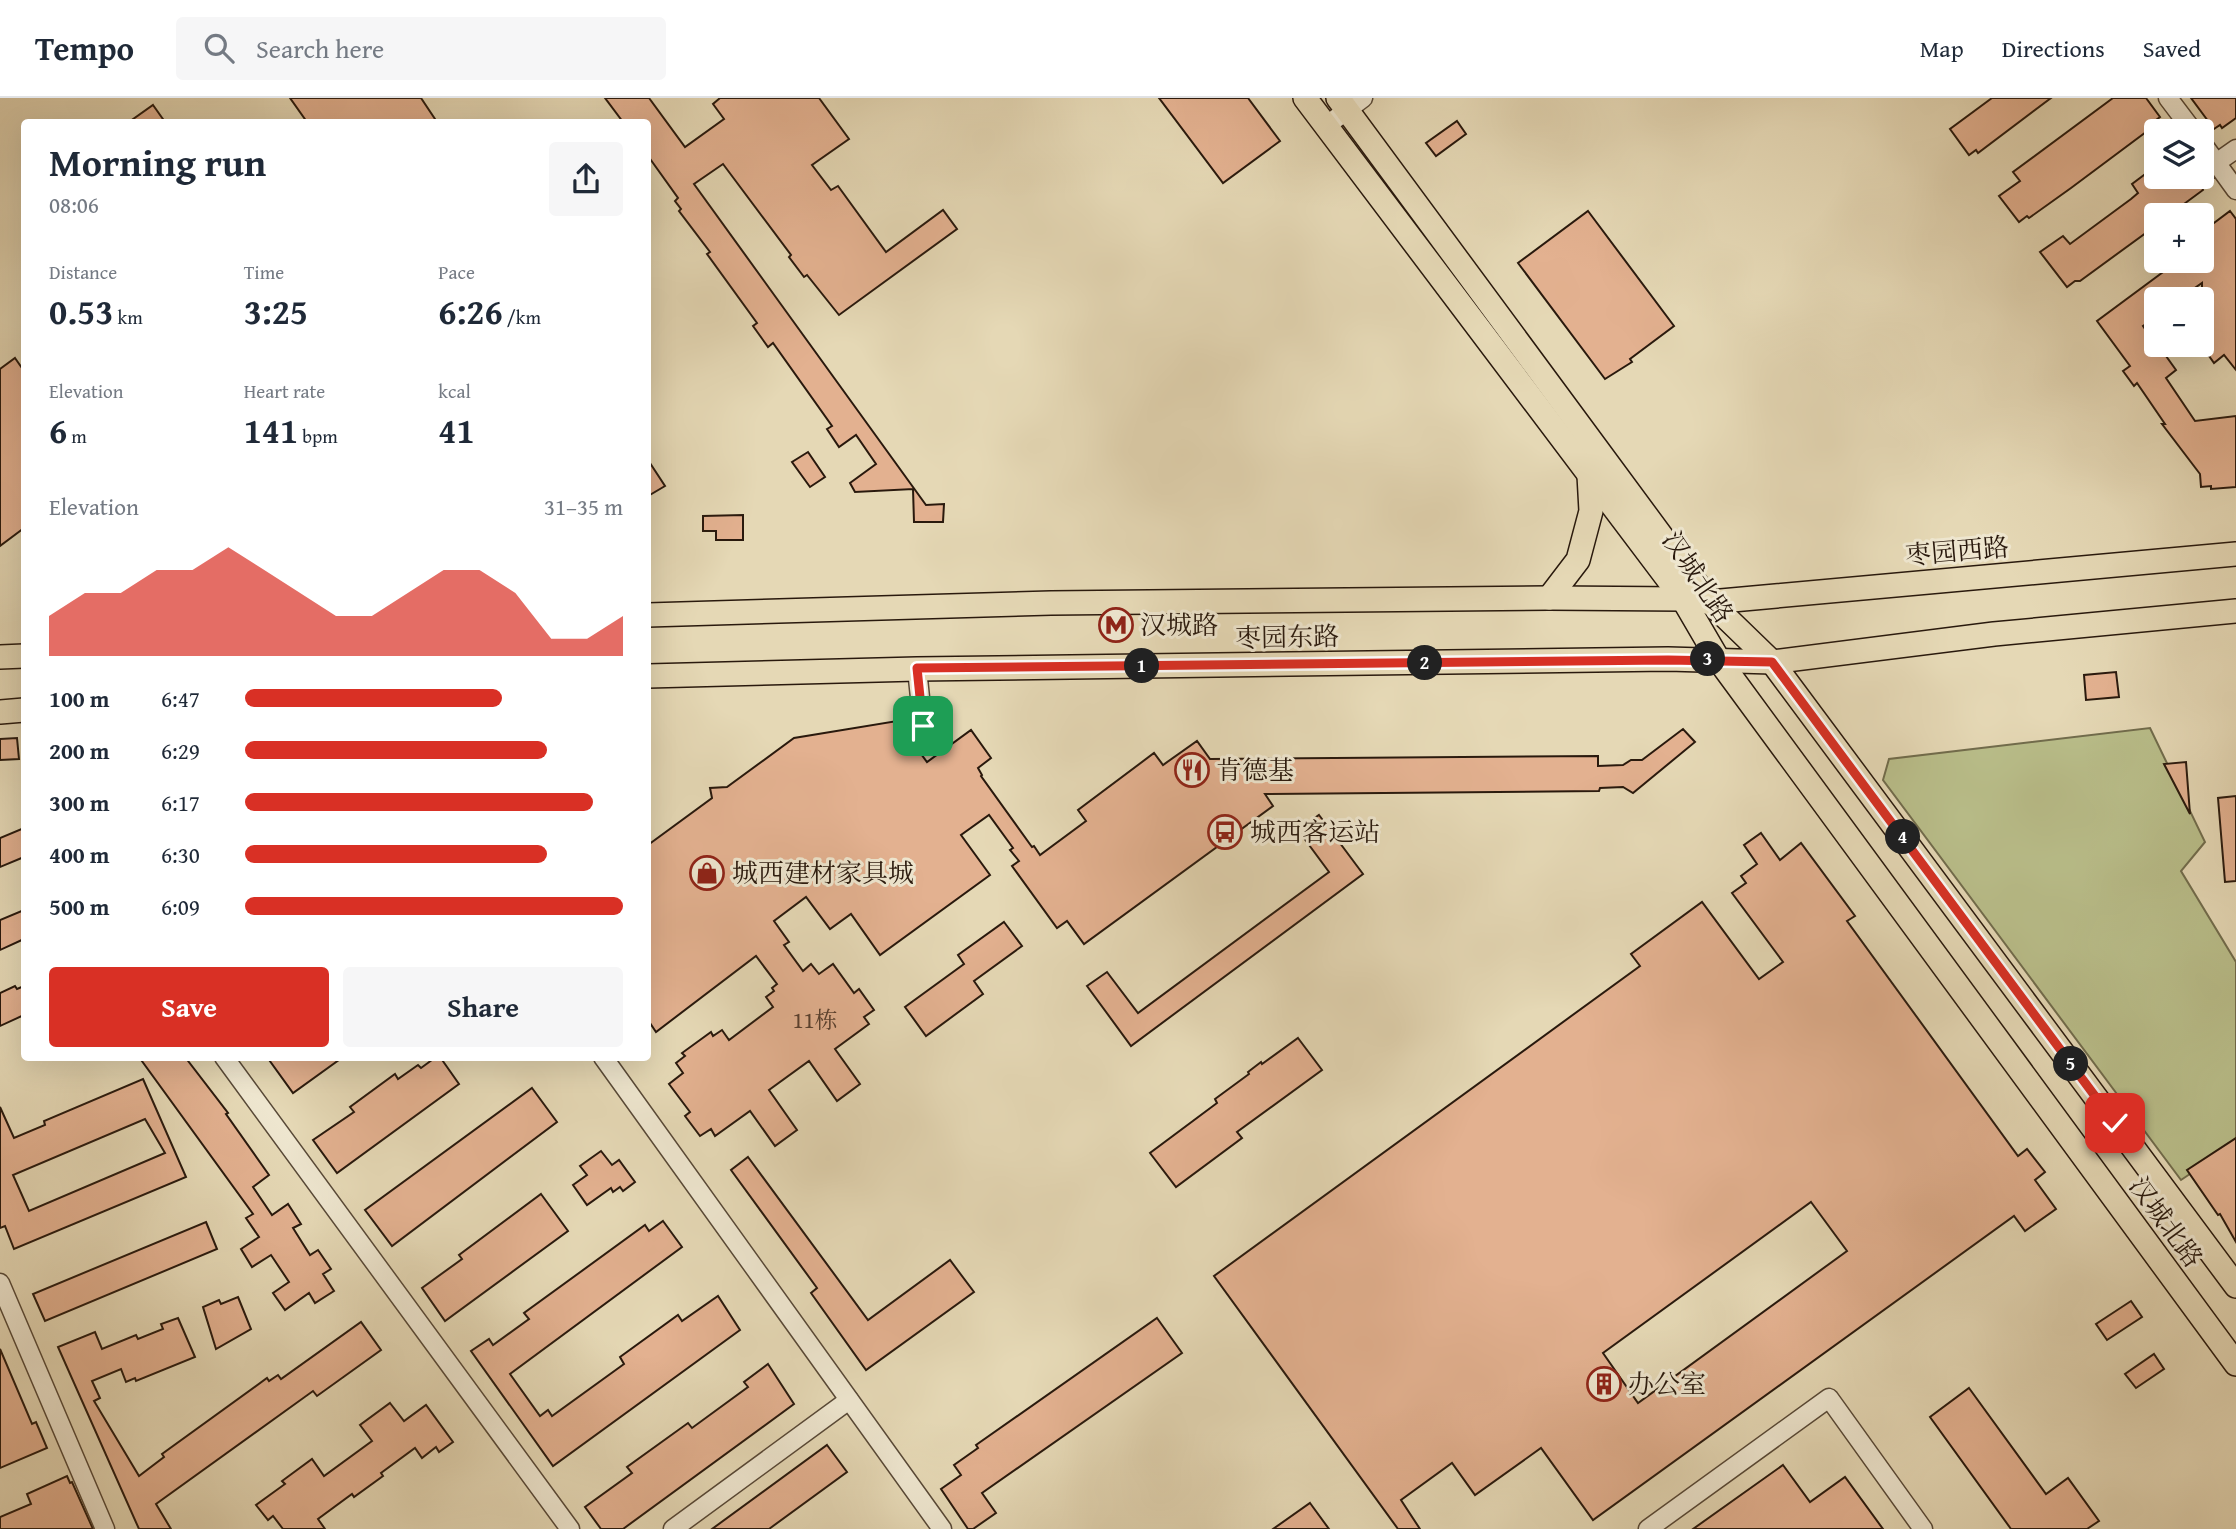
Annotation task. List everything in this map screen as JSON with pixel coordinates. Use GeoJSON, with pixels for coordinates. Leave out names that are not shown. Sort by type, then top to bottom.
{"type":"FeatureCollection","features":[{"type":"Feature","properties":{"kind":"main road","name":"汉城北路"},"geometry":{"type":"LineString","coordinates":[[1305,98],[1683,599],[1718,659],[2236,1364]]}},
{"type":"Feature","properties":{"kind":"main road","name":"汉城北路"},"geometry":{"type":"LineString","coordinates":[[1349,102],[1710,602],[1772,662],[2236,1286]]}},
{"type":"Feature","properties":{"kind":"main road"},"geometry":{"type":"LineString","coordinates":[[1549,598],[1578,560],[1591,511],[1589,475]]}},
{"type":"Feature","properties":{"kind":"main road","name":"枣园西路"},"geometry":{"type":"LineString","coordinates":[[1683,599],[1710,602],[2236,554]]}},
{"type":"Feature","properties":{"kind":"main road","name":"枣园东路"},"geometry":{"type":"LineString","coordinates":[[651,615],[1051,603],[1683,599]]}},
{"type":"Feature","properties":{"kind":"main road"},"geometry":{"type":"LineString","coordinates":[[1718,659],[1772,662],[1994,634],[2236,611]]}},
{"type":"Feature","properties":{"kind":"main road"},"geometry":{"type":"LineString","coordinates":[[0,657],[21,656]]}},
{"type":"Feature","properties":{"kind":"main road","name":"枣园东路"},"geometry":{"type":"LineString","coordinates":[[651,676],[917,668],[1718,659]]}},
{"type":"Feature","properties":{"kind":"main road"},"geometry":{"type":"LineString","coordinates":[[0,712],[21,710]]}},
{"type":"Feature","properties":{"kind":"street"},"geometry":{"type":"LineString","coordinates":[[2168,98],[2184,119]]}},
{"type":"Feature","properties":{"kind":"street"},"geometry":{"type":"LineString","coordinates":[[1326,126],[1349,102]]}},
{"type":"Feature","properties":{"kind":"street"},"geometry":{"type":"LineString","coordinates":[[2216,163],[2236,149]]}},
{"type":"Feature","properties":{"kind":"street"},"geometry":{"type":"LineString","coordinates":[[2214,160],[2236,190]]}},
{"type":"Feature","properties":{"kind":"street"},"geometry":{"type":"LineString","coordinates":[[917,668],[923,726]]}},
{"type":"Feature","properties":{"kind":"street"},"geometry":{"type":"LineString","coordinates":[[227,1061],[569,1529]]}},
{"type":"Feature","properties":{"kind":"street"},"geometry":{"type":"LineString","coordinates":[[606,1061],[942,1529]]}},
{"type":"Feature","properties":{"kind":"street"},"geometry":{"type":"LineString","coordinates":[[0,1283],[105,1529]]}},
{"type":"Feature","properties":{"kind":"street"},"geometry":{"type":"LineString","coordinates":[[1648,1529],[1829,1398],[1923,1529]]}},
{"type":"Feature","properties":{"kind":"street"},"geometry":{"type":"LineString","coordinates":[[673,1529],[849,1400]]}},
{"type":"Feature","properties":{"kind":"green space"},"geometry":{"type":"Polygon","coordinates":[[[2150,728],[2205,842],[2181,871],[2236,962],[2236,1143],[2181,1180],[1883,780],[1889,759],[2150,728]]]}},
{"type":"Feature","properties":{"kind":"building"},"geometry":{"type":"Polygon","coordinates":[[[290,98],[421,98],[435,119],[305,119],[290,98]]]}},
{"type":"Feature","properties":{"kind":"building"},"geometry":{"type":"Polygon","coordinates":[[[605,98],[649,98],[685,147],[724,119],[713,104],[720,98],[819,98],[849,139],[812,165],[831,190],[838,186],[886,252],[943,210],[957,229],[839,315],[807,275],[804,277],[789,257],[791,255],[723,164],[694,184],[926,505],[944,504],[943,522],[914,522],[913,489],[855,492],[850,483],[876,464],[856,435],[839,447],[827,429],[832,426],[773,343],[768,347],[753,326],[757,323],[679,211],[681,209],[675,201],[678,198],[651,160],[651,119],[621,119],[605,98]]]}},
{"type":"Feature","properties":{"kind":"building"},"geometry":{"type":"Polygon","coordinates":[[[1159,98],[1248,98],[1280,141],[1223,183],[1159,98]]]}},
{"type":"Feature","properties":{"kind":"building"},"geometry":{"type":"Polygon","coordinates":[[[1992,98],[2051,98],[1978,153],[1976,150],[1969,155],[1950,129],[1992,98]]]}},
{"type":"Feature","properties":{"kind":"building"},"geometry":{"type":"Polygon","coordinates":[[[2113,98],[2146,98],[2160,117],[2144,119],[2144,133],[2029,218],[2027,216],[2019,222],[1999,196],[2020,181],[2013,172],[2113,98]]]}},
{"type":"Feature","properties":{"kind":"building"},"geometry":{"type":"Polygon","coordinates":[[[2191,98],[2236,98],[2236,118],[2222,128],[2220,125],[2214,129],[2214,119],[2207,119],[2191,98]]]}},
{"type":"Feature","properties":{"kind":"building"},"geometry":{"type":"Polygon","coordinates":[[[153,105],[163,119],[133,119],[153,105]]]}},
{"type":"Feature","properties":{"kind":"building"},"geometry":{"type":"Polygon","coordinates":[[[1457,121],[1466,134],[1436,156],[1426,143],[1457,121]]]}},
{"type":"Feature","properties":{"kind":"building"},"geometry":{"type":"Polygon","coordinates":[[[2144,175],[2144,189],[2203,190],[2185,203],[2144,203],[2144,234],[2080,281],[2067,287],[2040,252],[2063,236],[2070,244],[2131,199],[2138,193],[2132,184],[2144,175]]]}},
{"type":"Feature","properties":{"kind":"building"},"geometry":{"type":"Polygon","coordinates":[[[1588,211],[1674,326],[1630,359],[1632,362],[1605,379],[1518,263],[1588,211]]]}},
{"type":"Feature","properties":{"kind":"building"},"geometry":{"type":"Polygon","coordinates":[[[2230,211],[2236,219],[2236,370],[2224,355],[2214,363],[2210,357],[2214,357],[2214,287],[2202,287],[2202,283],[2196,287],[2144,287],[2143,326],[2144,357],[2167,357],[2176,370],[2166,378],[2195,421],[2236,416],[2236,487],[2211,489],[2211,486],[2201,487],[2200,474],[2162,424],[2165,424],[2137,383],[2134,386],[2123,371],[2130,366],[2097,321],[2162,273],[2214,273],[2214,223],[2230,211]]]}},
{"type":"Feature","properties":{"kind":"building"},"geometry":{"type":"Polygon","coordinates":[[[15,358],[21,367],[21,530],[0,546],[0,369],[15,358]]]}},
{"type":"Feature","properties":{"kind":"building"},"geometry":{"type":"Polygon","coordinates":[[[808,452],[825,477],[810,487],[792,462],[808,452]]]}},
{"type":"Feature","properties":{"kind":"building"},"geometry":{"type":"Polygon","coordinates":[[[651,465],[665,486],[651,494],[651,465]]]}},
{"type":"Feature","properties":{"kind":"building"},"geometry":{"type":"Polygon","coordinates":[[[743,515],[743,540],[716,540],[716,531],[703,531],[703,516],[743,515]]]}},
{"type":"Feature","properties":{"kind":"building"},"geometry":{"type":"Polygon","coordinates":[[[2116,672],[2119,697],[2086,700],[2084,675],[2116,672]]]}},
{"type":"Feature","properties":{"kind":"building"},"geometry":{"type":"Polygon","coordinates":[[[897,721],[927,762],[971,730],[991,758],[978,768],[981,776],[1040,855],[1086,821],[1078,810],[1154,753],[1163,765],[1197,741],[1210,759],[1598,756],[1598,766],[1623,765],[1631,760],[1642,760],[1683,729],[1695,742],[1633,793],[1623,787],[1600,788],[1599,791],[1265,794],[1273,806],[1084,944],[1067,921],[1057,928],[1012,866],[1019,861],[989,815],[961,835],[990,875],[880,955],[851,914],[830,929],[806,897],[774,921],[789,942],[784,945],[803,971],[811,964],[819,974],[833,964],[854,993],[859,989],[874,1010],[864,1017],[869,1024],[835,1049],[860,1084],[837,1101],[809,1061],[769,1090],[797,1130],[775,1146],[750,1111],[715,1136],[711,1129],[700,1136],[685,1116],[690,1112],[669,1084],[683,1073],[676,1063],[685,1056],[682,1053],[711,1032],[713,1036],[722,1030],[729,1040],[773,1007],[766,997],[774,991],[772,988],[777,984],[756,956],[656,1032],[651,1024],[651,843],[712,798],[710,788],[727,787],[794,738],[897,721]]]}},
{"type":"Feature","properties":{"kind":"building"},"geometry":{"type":"Polygon","coordinates":[[[17,738],[19,759],[0,760],[0,739],[17,738]]]}},
{"type":"Feature","properties":{"kind":"building"},"geometry":{"type":"Polygon","coordinates":[[[2186,762],[2190,814],[2164,764],[2186,762]]]}},
{"type":"Feature","properties":{"kind":"building"},"geometry":{"type":"Polygon","coordinates":[[[2236,796],[2236,881],[2225,882],[2218,798],[2236,796]]]}},
{"type":"Feature","properties":{"kind":"building"},"geometry":{"type":"Polygon","coordinates":[[[1319,815],[1363,874],[1131,1046],[1087,986],[1107,972],[1138,1013],[1329,872],[1298,830],[1319,815]]]}},
{"type":"Feature","properties":{"kind":"building"},"geometry":{"type":"Polygon","coordinates":[[[21,829],[21,858],[0,867],[0,838],[21,829]]]}},
{"type":"Feature","properties":{"kind":"building"},"geometry":{"type":"Polygon","coordinates":[[[1761,833],[1780,860],[1801,843],[1855,916],[1847,921],[2018,1156],[2027,1149],[2045,1172],[2035,1180],[2056,1209],[2025,1231],[2014,1216],[1593,1520],[1541,1448],[1475,1495],[1452,1463],[1401,1500],[1420,1529],[1398,1529],[1214,1276],[1640,966],[1631,954],[1702,902],[1759,979],[1783,962],[1732,893],[1746,883],[1741,876],[1757,864],[1744,845],[1761,833]],[[1811,1202],[1603,1353],[1638,1403],[1847,1251],[1811,1202]]]}},
{"type":"Feature","properties":{"kind":"building"},"geometry":{"type":"Polygon","coordinates":[[[21,911],[21,940],[0,950],[0,920],[21,911]]]}},
{"type":"Feature","properties":{"kind":"building"},"geometry":{"type":"Polygon","coordinates":[[[1004,922],[1022,946],[974,981],[983,994],[926,1036],[905,1007],[964,964],[958,955],[1004,922]]]}},
{"type":"Feature","properties":{"kind":"building"},"geometry":{"type":"Polygon","coordinates":[[[15,986],[17,989],[21,987],[21,1016],[0,1026],[0,993],[15,986]]]}},
{"type":"Feature","properties":{"kind":"building"},"geometry":{"type":"Polygon","coordinates":[[[1298,1038],[1322,1070],[1237,1132],[1242,1138],[1176,1187],[1150,1153],[1217,1103],[1215,1099],[1249,1074],[1248,1072],[1298,1038]]]}},
{"type":"Feature","properties":{"kind":"building"},"geometry":{"type":"Polygon","coordinates":[[[142,1061],[188,1061],[228,1113],[226,1114],[269,1175],[253,1187],[272,1215],[288,1204],[301,1224],[293,1228],[310,1255],[318,1250],[331,1269],[323,1274],[334,1291],[315,1303],[309,1293],[285,1310],[273,1293],[289,1282],[271,1255],[252,1267],[241,1249],[259,1237],[246,1218],[253,1214],[142,1061]]]}},
{"type":"Feature","properties":{"kind":"building"},"geometry":{"type":"Polygon","coordinates":[[[270,1061],[337,1061],[293,1093],[270,1061]]]}},
{"type":"Feature","properties":{"kind":"building"},"geometry":{"type":"Polygon","coordinates":[[[431,1061],[443,1061],[459,1084],[337,1173],[313,1140],[354,1112],[350,1107],[395,1074],[398,1079],[418,1065],[421,1068],[431,1061]]]}},
{"type":"Feature","properties":{"kind":"building"},"geometry":{"type":"Polygon","coordinates":[[[143,1079],[186,1177],[14,1249],[5,1226],[0,1228],[0,1107],[14,1138],[45,1125],[44,1121],[143,1079]],[[145,1119],[13,1175],[29,1211],[165,1153],[145,1119]]]}},
{"type":"Feature","properties":{"kind":"building"},"geometry":{"type":"Polygon","coordinates":[[[532,1088],[557,1122],[392,1246],[365,1210],[532,1088]]]}},
{"type":"Feature","properties":{"kind":"building"},"geometry":{"type":"Polygon","coordinates":[[[2236,1138],[2236,1242],[2220,1214],[2218,1215],[2187,1170],[2236,1138]]]}},
{"type":"Feature","properties":{"kind":"building"},"geometry":{"type":"Polygon","coordinates":[[[601,1151],[612,1165],[619,1160],[635,1182],[623,1191],[620,1187],[613,1192],[611,1188],[587,1205],[573,1185],[587,1175],[580,1166],[601,1151]]]}},
{"type":"Feature","properties":{"kind":"building"},"geometry":{"type":"Polygon","coordinates":[[[748,1157],[868,1320],[950,1260],[974,1292],[866,1370],[811,1293],[817,1288],[731,1170],[748,1157]]]}},
{"type":"Feature","properties":{"kind":"building"},"geometry":{"type":"Polygon","coordinates":[[[541,1194],[568,1231],[445,1321],[422,1288],[462,1259],[459,1255],[541,1194]]]}},
{"type":"Feature","properties":{"kind":"building"},"geometry":{"type":"Polygon","coordinates":[[[663,1221],[682,1247],[510,1374],[540,1416],[548,1410],[552,1416],[624,1364],[620,1357],[678,1315],[682,1321],[718,1296],[740,1330],[553,1466],[471,1351],[489,1339],[493,1345],[529,1319],[524,1313],[645,1225],[649,1231],[663,1221]]]}},
{"type":"Feature","properties":{"kind":"building"},"geometry":{"type":"Polygon","coordinates":[[[206,1222],[217,1249],[45,1321],[33,1294],[206,1222]]]}},
{"type":"Feature","properties":{"kind":"building"},"geometry":{"type":"Polygon","coordinates":[[[238,1297],[251,1329],[216,1349],[203,1307],[219,1300],[221,1304],[238,1297]]]}},
{"type":"Feature","properties":{"kind":"building"},"geometry":{"type":"Polygon","coordinates":[[[2131,1301],[2142,1317],[2107,1340],[2096,1324],[2131,1301]]]}},
{"type":"Feature","properties":{"kind":"building"},"geometry":{"type":"Polygon","coordinates":[[[178,1318],[195,1357],[136,1381],[135,1378],[126,1382],[121,1369],[92,1381],[100,1398],[94,1401],[139,1476],[164,1457],[162,1454],[267,1378],[269,1381],[278,1375],[281,1379],[361,1322],[381,1350],[317,1396],[313,1391],[156,1504],[171,1529],[139,1529],[58,1347],[95,1332],[102,1349],[136,1335],[138,1339],[163,1329],[161,1324],[178,1318]]]}},
{"type":"Feature","properties":{"kind":"building"},"geometry":{"type":"Polygon","coordinates":[[[1157,1318],[1182,1353],[982,1493],[996,1513],[973,1529],[968,1529],[941,1489],[961,1475],[954,1465],[978,1448],[976,1445],[1157,1318]]]}},
{"type":"Feature","properties":{"kind":"building"},"geometry":{"type":"Polygon","coordinates":[[[0,1349],[32,1424],[36,1422],[47,1448],[0,1468],[0,1349]]]}},
{"type":"Feature","properties":{"kind":"building"},"geometry":{"type":"Polygon","coordinates":[[[2154,1354],[2164,1369],[2136,1388],[2125,1374],[2154,1354]]]}},
{"type":"Feature","properties":{"kind":"building"},"geometry":{"type":"Polygon","coordinates":[[[768,1364],[794,1404],[623,1529],[601,1529],[585,1507],[632,1473],[627,1467],[688,1423],[692,1428],[748,1387],[744,1382],[768,1364]]]}},
{"type":"Feature","properties":{"kind":"building"},"geometry":{"type":"Polygon","coordinates":[[[1969,1388],[2046,1494],[2068,1478],[2099,1521],[2087,1529],[2011,1529],[1930,1417],[1969,1388]]]}},
{"type":"Feature","properties":{"kind":"building"},"geometry":{"type":"Polygon","coordinates":[[[390,1403],[404,1421],[426,1405],[453,1442],[439,1452],[436,1447],[422,1458],[415,1448],[381,1473],[383,1476],[318,1519],[325,1529],[283,1529],[273,1516],[268,1520],[256,1505],[285,1484],[282,1481],[312,1459],[324,1476],[372,1441],[360,1425],[390,1403]]]}},
{"type":"Feature","properties":{"kind":"building"},"geometry":{"type":"Polygon","coordinates":[[[827,1445],[847,1472],[769,1529],[712,1529],[827,1445]]]}},
{"type":"Feature","properties":{"kind":"building"},"geometry":{"type":"Polygon","coordinates":[[[1783,1465],[1810,1502],[1845,1477],[1883,1529],[1693,1529],[1783,1465]]]}},
{"type":"Feature","properties":{"kind":"building"},"geometry":{"type":"Polygon","coordinates":[[[67,1476],[93,1529],[0,1529],[0,1517],[31,1504],[27,1494],[67,1476]]]}},
{"type":"Feature","properties":{"kind":"building"},"geometry":{"type":"Polygon","coordinates":[[[1310,1503],[1329,1529],[1273,1529],[1310,1503]]]}},
{"type":"Feature","properties":{"kind":"place","name":"汉城路"},"geometry":{"type":"Point","coordinates":[1116,625]}},
{"type":"Feature","properties":{"kind":"place","name":"肯德基"},"geometry":{"type":"Point","coordinates":[1192,770]}},
{"type":"Feature","properties":{"kind":"place","name":"城西客运站"},"geometry":{"type":"Point","coordinates":[1225,832]}},
{"type":"Feature","properties":{"kind":"place","name":"城西建材家具城"},"geometry":{"type":"Point","coordinates":[707,873]}},
{"type":"Feature","properties":{"kind":"place","name":"办公室"},"geometry":{"type":"Point","coordinates":[1604,1384]}},
{"type":"Feature","properties":{"kind":"route"},"geometry":{"type":"LineString","coordinates":[[923,726],[917,668],[1718,659],[1772,662],[2115,1123]]}}]}
